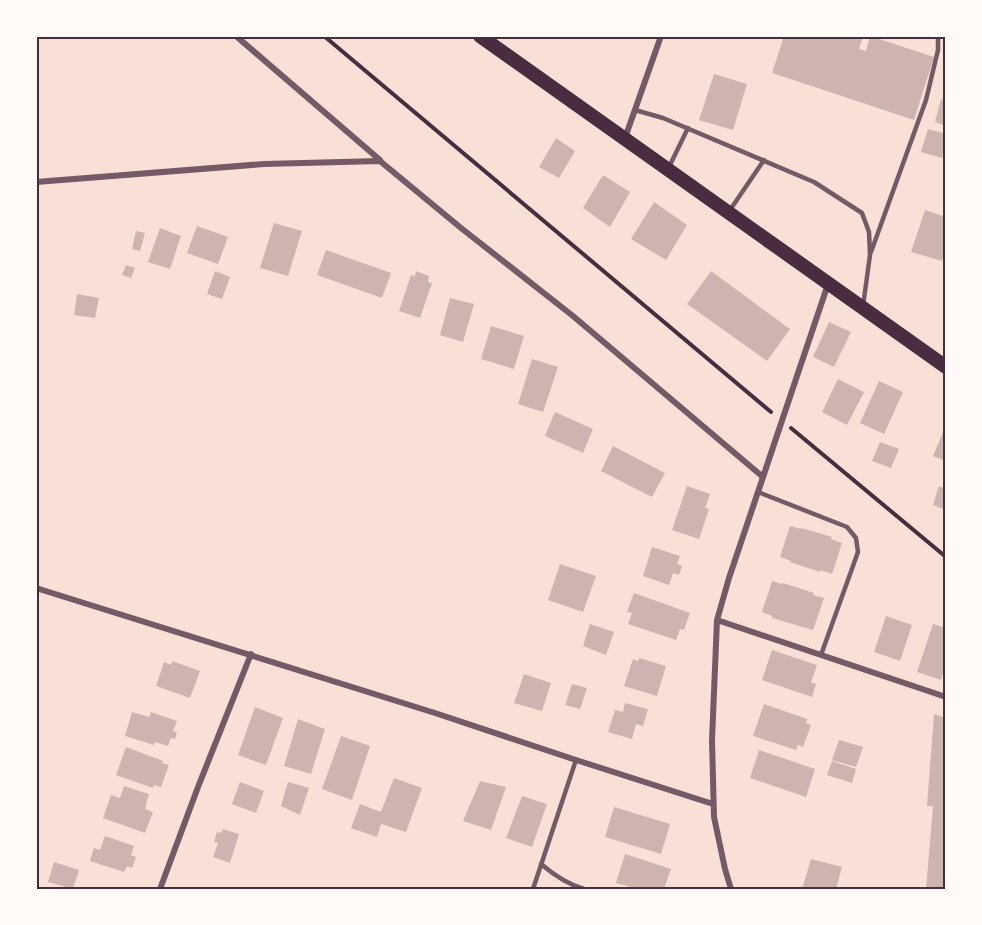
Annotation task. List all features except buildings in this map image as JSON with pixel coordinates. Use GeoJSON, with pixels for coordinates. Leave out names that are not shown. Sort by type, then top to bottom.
{"type":"FeatureCollection","features":[{"type":"Feature","properties":{"kind":"main road"},"geometry":{"type":"LineString","coordinates":[[480,36],[946,367]]}},
{"type":"Feature","properties":{"kind":"street"},"geometry":{"type":"LineString","coordinates":[[236,36],[380,161],[573,316],[763,477]]}},
{"type":"Feature","properties":{"kind":"street"},"geometry":{"type":"LineString","coordinates":[[625,138],[661,36]]}},
{"type":"Feature","properties":{"kind":"street"},"geometry":{"type":"LineString","coordinates":[[36,182],[264,164],[380,161]]}},
{"type":"Feature","properties":{"kind":"street"},"geometry":{"type":"LineString","coordinates":[[731,889],[713,804],[712,740],[717,620],[828,284]]}},
{"type":"Feature","properties":{"kind":"street"},"geometry":{"type":"LineString","coordinates":[[36,588],[251,654],[713,804]]}},
{"type":"Feature","properties":{"kind":"street"},"geometry":{"type":"LineString","coordinates":[[717,620],[946,697]]}},
{"type":"Feature","properties":{"kind":"street"},"geometry":{"type":"LineString","coordinates":[[160,889],[251,654]]}},
{"type":"Feature","properties":{"kind":"lane"},"geometry":{"type":"LineString","coordinates":[[870,255],[926,100],[938,50],[938,36]]}},
{"type":"Feature","properties":{"kind":"lane"},"geometry":{"type":"LineString","coordinates":[[635,110],[688,128],[814,182],[862,213],[869,232],[870,255],[862,308]]}},
{"type":"Feature","properties":{"kind":"lane"},"geometry":{"type":"LineString","coordinates":[[668,169],[688,128]]}},
{"type":"Feature","properties":{"kind":"lane"},"geometry":{"type":"LineString","coordinates":[[728,212],[764,160]]}},
{"type":"Feature","properties":{"kind":"lane"},"geometry":{"type":"LineString","coordinates":[[758,492],[847,527],[856,538],[858,552],[821,655]]}},
{"type":"Feature","properties":{"kind":"lane"},"geometry":{"type":"LineString","coordinates":[[533,889],[576,760]]}},
{"type":"Feature","properties":{"kind":"lane"},"geometry":{"type":"LineString","coordinates":[[541,864],[572,886],[584,889]]}},
{"type":"Feature","properties":{"kind":"path"},"geometry":{"type":"LineString","coordinates":[[324,36],[774,414]]}},
{"type":"Feature","properties":{"kind":"path"},"geometry":{"type":"LineString","coordinates":[[791,428],[946,557]]}}]}
